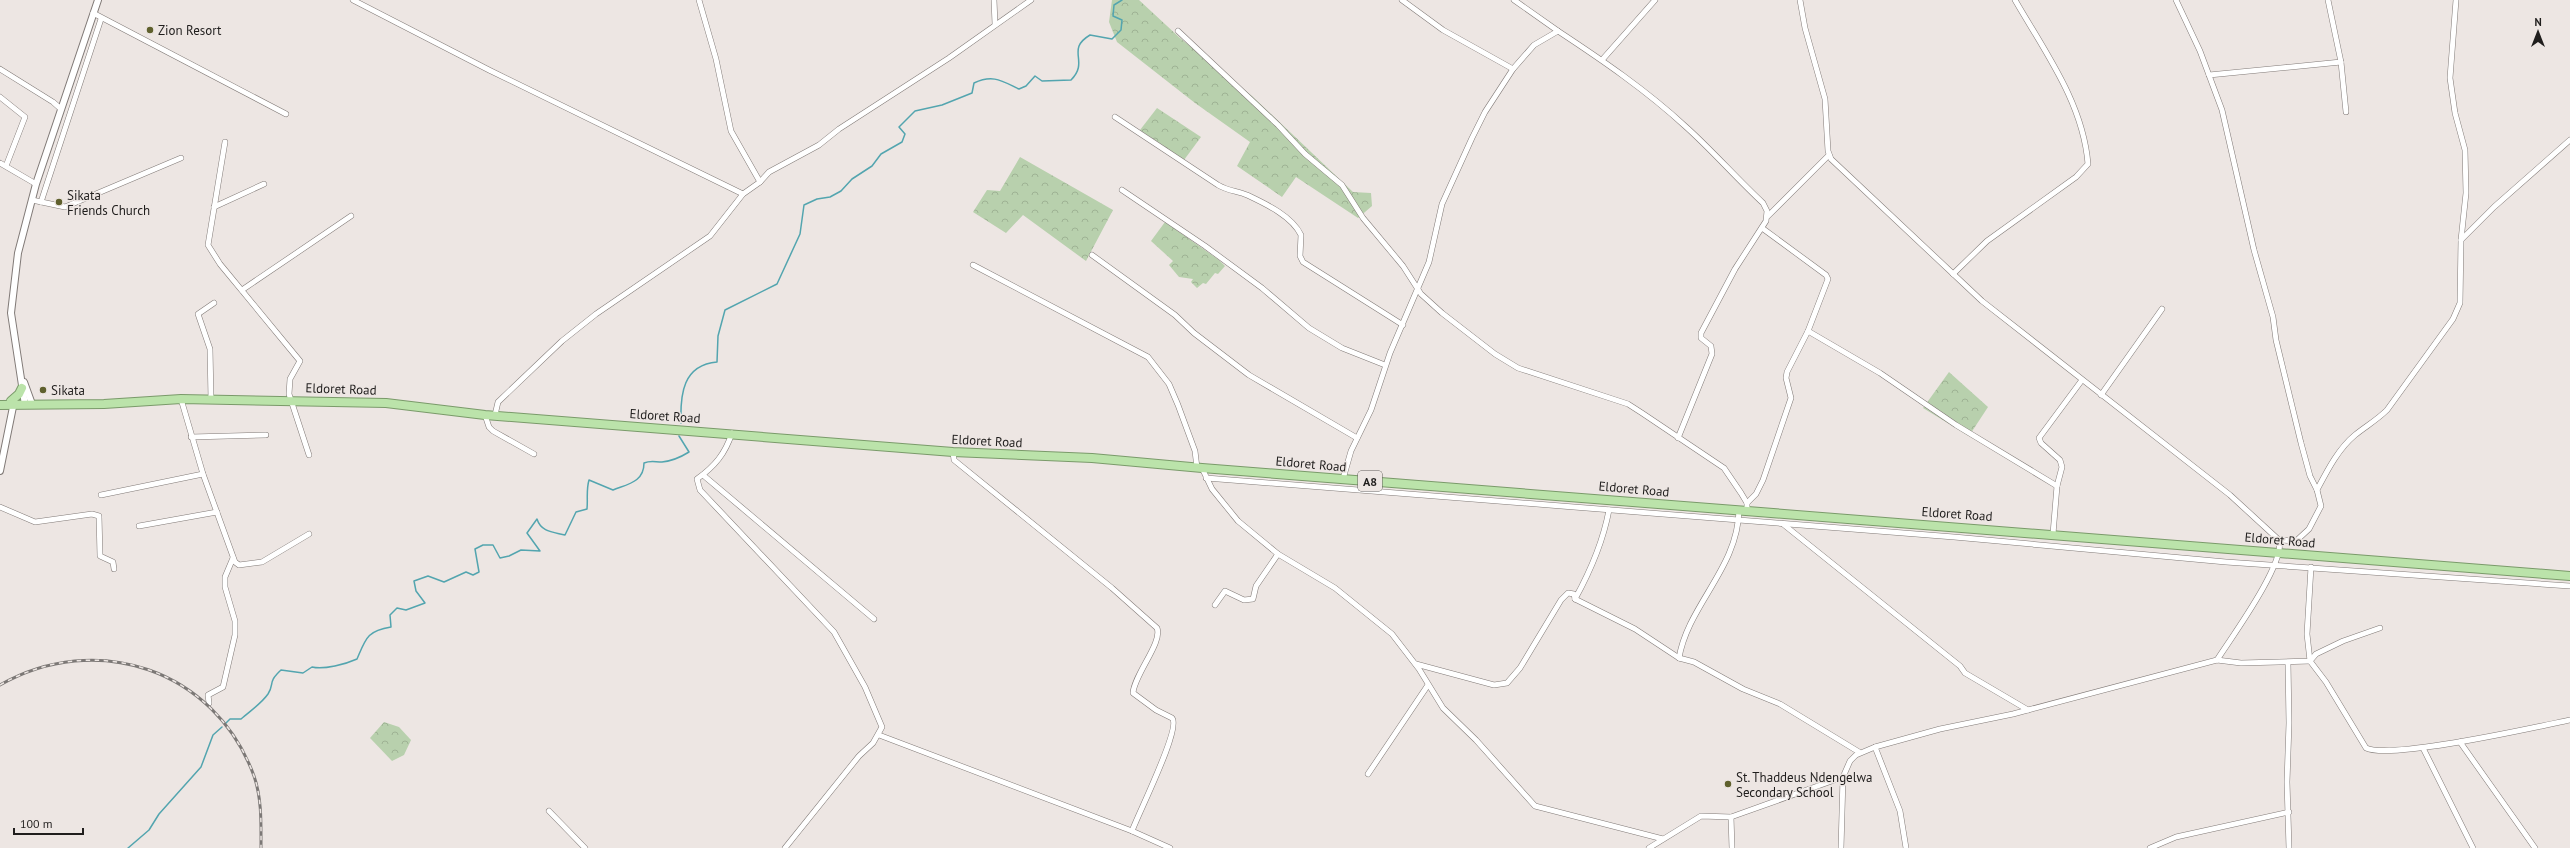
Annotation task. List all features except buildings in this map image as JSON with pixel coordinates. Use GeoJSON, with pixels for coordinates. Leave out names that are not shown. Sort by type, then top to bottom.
{"type":"FeatureCollection","features":[{"type":"Feature","properties":{"kind":"highway"},"geometry":{"type":"LineString","coordinates":[[13,402],[22,388]]}},
{"type":"Feature","properties":{"kind":"highway","name":"Eldoret Road"},"geometry":{"type":"LineString","coordinates":[[0,401],[104,404],[180,399],[290,399],[386,403],[485,415],[732,433],[953,452],[1092,458],[1200,468],[1744,508],[2570,576]]}},
{"type":"Feature","properties":{"kind":"highway","name":"Eldoret Road"},"geometry":{"type":"LineString","coordinates":[[0,405],[13,402]]}},
{"type":"Feature","properties":{"kind":"street"},"geometry":{"type":"LineString","coordinates":[[28,402],[22,388],[11,313],[18,253],[36,184],[98,0]]}},
{"type":"Feature","properties":{"kind":"street"},"geometry":{"type":"LineString","coordinates":[[353,0],[489,70],[743,194]]}},
{"type":"Feature","properties":{"kind":"street"},"geometry":{"type":"LineString","coordinates":[[699,0],[716,59],[731,131],[760,182]]}},
{"type":"Feature","properties":{"kind":"street"},"geometry":{"type":"LineString","coordinates":[[994,0],[995,24]]}},
{"type":"Feature","properties":{"kind":"street"},"geometry":{"type":"LineString","coordinates":[[495,415],[498,402],[562,341],[596,314],[710,236],[743,194],[760,182],[769,172],[819,145],[839,129],[949,58],[1031,0]]}},
{"type":"Feature","properties":{"kind":"street"},"geometry":{"type":"LineString","coordinates":[[1402,0],[1443,30],[1513,69]]}},
{"type":"Feature","properties":{"kind":"street"},"geometry":{"type":"LineString","coordinates":[[1514,0],[1640,88],[1689,130],[1763,203],[1768,216]]}},
{"type":"Feature","properties":{"kind":"street"},"geometry":{"type":"LineString","coordinates":[[1602,60],[1655,0]]}},
{"type":"Feature","properties":{"kind":"street"},"geometry":{"type":"LineString","coordinates":[[1800,0],[1805,28],[1825,99],[1829,155],[1953,274],[2008,322],[2230,495],[2278,540],[2296,541],[2309,528],[2321,506],[2317,490],[2310,476],[2289,395],[2273,317],[2237,178],[2230,136],[2209,75],[2176,0]]}},
{"type":"Feature","properties":{"kind":"street"},"geometry":{"type":"LineString","coordinates":[[1953,274],[1987,241],[2076,177],[2088,164],[2086,147],[2073,104],[2063,82],[2015,0]]}},
{"type":"Feature","properties":{"kind":"street"},"geometry":{"type":"LineString","coordinates":[[2328,0],[2341,62],[2346,112]]}},
{"type":"Feature","properties":{"kind":"street"},"geometry":{"type":"LineString","coordinates":[[2317,490],[2325,473],[2356,433],[2374,423],[2387,410],[2453,319],[2460,303],[2461,240],[2466,193],[2465,150],[2455,113],[2450,78],[2456,0]]}},
{"type":"Feature","properties":{"kind":"street"},"geometry":{"type":"LineString","coordinates":[[93,13],[286,114]]}},
{"type":"Feature","properties":{"kind":"street"},"geometry":{"type":"LineString","coordinates":[[41,202],[102,19]]}},
{"type":"Feature","properties":{"kind":"street"},"geometry":{"type":"LineString","coordinates":[[1178,31],[1278,125],[1305,154],[1342,185],[1363,218],[1403,266],[1418,289],[1442,313],[1506,362],[1543,377],[1628,404],[1724,468],[1744,508]]}},
{"type":"Feature","properties":{"kind":"street"},"geometry":{"type":"LineString","coordinates":[[1344,479],[1357,438],[1373,404],[1386,366],[1429,262],[1442,204],[1450,183],[1485,112],[1513,69],[1534,45],[1558,31]]}},
{"type":"Feature","properties":{"kind":"street"},"geometry":{"type":"LineString","coordinates":[[2209,75],[2341,62]]}},
{"type":"Feature","properties":{"kind":"street"},"geometry":{"type":"LineString","coordinates":[[0,69],[61,109]]}},
{"type":"Feature","properties":{"kind":"street"},"geometry":{"type":"LineString","coordinates":[[0,97],[25,117],[6,166]]}},
{"type":"Feature","properties":{"kind":"street"},"geometry":{"type":"LineString","coordinates":[[1115,117],[1228,191],[1245,194],[1287,218],[1301,235],[1300,256],[1303,262],[1403,325]]}},
{"type":"Feature","properties":{"kind":"street"},"geometry":{"type":"LineString","coordinates":[[2461,240],[2494,207],[2570,140]]}},
{"type":"Feature","properties":{"kind":"street"},"geometry":{"type":"LineString","coordinates":[[226,142],[208,239],[210,249],[300,361],[290,379],[290,399],[309,455]]}},
{"type":"Feature","properties":{"kind":"street"},"geometry":{"type":"LineString","coordinates":[[1678,438],[1712,354],[1711,346],[1701,338],[1701,333],[1738,264],[1762,228],[1768,216],[1829,155]]}},
{"type":"Feature","properties":{"kind":"street"},"geometry":{"type":"LineString","coordinates":[[32,200],[65,207],[181,158]]}},
{"type":"Feature","properties":{"kind":"street"},"geometry":{"type":"LineString","coordinates":[[0,163],[36,184]]}},
{"type":"Feature","properties":{"kind":"street"},"geometry":{"type":"LineString","coordinates":[[214,208],[264,184]]}},
{"type":"Feature","properties":{"kind":"street"},"geometry":{"type":"LineString","coordinates":[[1122,190],[1205,246],[1262,288],[1309,328],[1342,348],[1386,366]]}},
{"type":"Feature","properties":{"kind":"street"},"geometry":{"type":"LineString","coordinates":[[242,290],[351,216]]}},
{"type":"Feature","properties":{"kind":"street"},"geometry":{"type":"LineString","coordinates":[[1679,658],[1684,635],[1719,575],[1730,552],[1744,508],[1756,494],[1770,461],[1791,398],[1786,378],[1787,372],[1808,331],[1828,279],[1826,275],[1762,228]]}},
{"type":"Feature","properties":{"kind":"street"},"geometry":{"type":"LineString","coordinates":[[1092,255],[1175,315],[1194,333],[1249,375],[1357,438]]}},
{"type":"Feature","properties":{"kind":"street"},"geometry":{"type":"LineString","coordinates":[[973,266],[1148,357],[1169,384],[1200,468],[1230,514],[1278,554],[1316,575],[1379,623],[1396,638],[1415,663],[1444,708],[1476,740],[1535,806],[1663,839]]}},
{"type":"Feature","properties":{"kind":"street"},"geometry":{"type":"LineString","coordinates":[[211,399],[210,349],[198,314],[214,304]]}},
{"type":"Feature","properties":{"kind":"street"},"geometry":{"type":"LineString","coordinates":[[2101,395],[2162,309]]}},
{"type":"Feature","properties":{"kind":"street"},"geometry":{"type":"LineString","coordinates":[[1808,331],[1880,373],[1962,429],[2057,486]]}},
{"type":"Feature","properties":{"kind":"street"},"geometry":{"type":"LineString","coordinates":[[20,373],[28,402]]}},
{"type":"Feature","properties":{"kind":"street"},"geometry":{"type":"LineString","coordinates":[[2053,534],[2057,486],[2062,463],[2039,438],[2082,380]]}},
{"type":"Feature","properties":{"kind":"street"},"geometry":{"type":"LineString","coordinates":[[180,399],[203,474],[233,558],[239,565],[262,562],[309,534]]}},
{"type":"Feature","properties":{"kind":"street"},"geometry":{"type":"LineString","coordinates":[[0,471],[13,402]]}},
{"type":"Feature","properties":{"kind":"street"},"geometry":{"type":"LineString","coordinates":[[485,415],[489,427],[493,431],[534,454]]}},
{"type":"Feature","properties":{"kind":"street"},"geometry":{"type":"LineString","coordinates":[[732,433],[723,455],[713,468],[697,481],[700,490],[840,642],[865,687],[882,727],[879,735],[859,756],[785,848]]}},
{"type":"Feature","properties":{"kind":"street"},"geometry":{"type":"LineString","coordinates":[[191,437],[266,435]]}},
{"type":"Feature","properties":{"kind":"street"},"geometry":{"type":"LineString","coordinates":[[953,452],[954,460],[1106,583],[1157,628],[1158,638],[1135,683],[1133,692],[1156,710],[1172,718],[1175,725],[1165,756],[1132,831]]}},
{"type":"Feature","properties":{"kind":"street"},"geometry":{"type":"LineString","coordinates":[[101,495],[203,474]]}},
{"type":"Feature","properties":{"kind":"street"},"geometry":{"type":"LineString","coordinates":[[703,475],[874,619]]}},
{"type":"Feature","properties":{"kind":"street"},"geometry":{"type":"LineString","coordinates":[[1206,478],[1739,520],[2275,565],[2570,586]]}},
{"type":"Feature","properties":{"kind":"street"},"geometry":{"type":"LineString","coordinates":[[0,507],[35,522],[92,514],[99,516],[100,556],[113,562],[114,568]]}},
{"type":"Feature","properties":{"kind":"street"},"geometry":{"type":"LineString","coordinates":[[1575,599],[1600,545],[1609,510]]}},
{"type":"Feature","properties":{"kind":"street"},"geometry":{"type":"LineString","coordinates":[[139,526],[217,512]]}},
{"type":"Feature","properties":{"kind":"street"},"geometry":{"type":"LineString","coordinates":[[1783,524],[1804,543],[1896,614],[1960,666],[1964,673],[2028,710]]}},
{"type":"Feature","properties":{"kind":"street"},"geometry":{"type":"LineString","coordinates":[[2217,660],[2275,565],[2279,553],[2278,540]]}},
{"type":"Feature","properties":{"kind":"street"},"geometry":{"type":"LineString","coordinates":[[1215,605],[1225,591],[1244,600],[1253,598],[1256,586],[1278,554]]}},
{"type":"Feature","properties":{"kind":"street"},"geometry":{"type":"LineString","coordinates":[[209,703],[208,695],[223,687],[235,635],[235,621],[225,587],[225,577],[233,558]]}},
{"type":"Feature","properties":{"kind":"street"},"geometry":{"type":"LineString","coordinates":[[2311,567],[2307,634],[2310,661],[2326,682],[2366,748],[2375,751],[2423,748],[2570,720]]}},
{"type":"Feature","properties":{"kind":"street"},"geometry":{"type":"LineString","coordinates":[[1415,663],[1494,685],[1507,683],[1520,668],[1563,596],[1570,593],[1574,594],[1575,599],[1635,629],[1679,658],[1694,662],[1743,689],[1780,704],[1859,752]]}},
{"type":"Feature","properties":{"kind":"street"},"geometry":{"type":"LineString","coordinates":[[1841,848],[1843,777],[1850,761],[1859,752],[2028,710],[2217,660],[2241,663],[2288,663],[2310,661],[2316,654],[2343,641],[2380,628]]}},
{"type":"Feature","properties":{"kind":"street"},"geometry":{"type":"LineString","coordinates":[[2288,663],[2289,848]]}},
{"type":"Feature","properties":{"kind":"street"},"geometry":{"type":"LineString","coordinates":[[1368,774],[1428,685]]}},
{"type":"Feature","properties":{"kind":"street"},"geometry":{"type":"LineString","coordinates":[[879,735],[1132,831],[1170,848]]}},
{"type":"Feature","properties":{"kind":"street"},"geometry":{"type":"LineString","coordinates":[[2460,742],[2535,848]]}},
{"type":"Feature","properties":{"kind":"street"},"geometry":{"type":"LineString","coordinates":[[1875,747],[1900,811],[1906,848]]}},
{"type":"Feature","properties":{"kind":"street"},"geometry":{"type":"LineString","coordinates":[[2423,748],[2473,848]]}},
{"type":"Feature","properties":{"kind":"street"},"geometry":{"type":"LineString","coordinates":[[1649,848],[1701,816],[1731,817],[1843,777]]}},
{"type":"Feature","properties":{"kind":"street"},"geometry":{"type":"LineString","coordinates":[[549,811],[585,848]]}},
{"type":"Feature","properties":{"kind":"street"},"geometry":{"type":"LineString","coordinates":[[2150,848],[2176,837],[2289,812]]}},
{"type":"Feature","properties":{"kind":"street"},"geometry":{"type":"LineString","coordinates":[[1731,817],[1732,848]]}},
{"type":"Feature","properties":{"kind":"green space"},"geometry":{"type":"Polygon","coordinates":[[[1112,0],[1139,0],[1180,38],[1252,96],[1353,192],[1371,193],[1372,206],[1358,218],[1296,177],[1282,197],[1237,166],[1250,142],[1195,103],[1117,42],[1109,22],[1112,0]]]}},
{"type":"Feature","properties":{"kind":"green space"},"geometry":{"type":"Polygon","coordinates":[[[1157,108],[1201,137],[1184,160],[1140,130],[1157,108]]]}},
{"type":"Feature","properties":{"kind":"green space"},"geometry":{"type":"Polygon","coordinates":[[[1020,157],[1113,210],[1086,261],[1023,215],[1006,233],[973,212],[987,190],[1000,191],[1020,157]]]}},
{"type":"Feature","properties":{"kind":"green space"},"geometry":{"type":"Polygon","coordinates":[[[1165,222],[1219,260],[1225,266],[1218,274],[1215,273],[1206,284],[1203,283],[1197,288],[1191,282],[1193,279],[1179,277],[1169,265],[1173,261],[1151,241],[1165,222]]]}},
{"type":"Feature","properties":{"kind":"green space"},"geometry":{"type":"Polygon","coordinates":[[[1949,372],[1988,407],[1969,436],[1923,408],[1949,372]]]}},
{"type":"Feature","properties":{"kind":"green space"},"geometry":{"type":"Polygon","coordinates":[[[384,722],[399,727],[411,740],[404,755],[392,761],[370,738],[384,722]]]}},
{"type":"Feature","properties":{"kind":"waterway"},"geometry":{"type":"LineString","coordinates":[[681,423],[681,402],[683,392],[690,375],[706,364],[717,362],[718,336],[725,310],[777,284],[800,234],[804,205],[817,199],[830,197],[841,191],[852,179],[872,166],[881,154],[902,142],[905,134],[899,127],[915,111],[942,105],[972,93],[974,83],[981,80],[992,79],[1002,81],[1019,89],[1026,86],[1035,76],[1042,81],[1071,80],[1078,67],[1078,51],[1083,40],[1090,35],[1112,39],[1121,30],[1122,20],[1113,16],[1114,5],[1122,0]]}},
{"type":"Feature","properties":{"kind":"waterway"},"geometry":{"type":"LineString","coordinates":[[226,723],[230,719],[241,719],[262,701],[268,694],[274,678],[281,670],[303,673],[312,667],[323,668],[335,666],[357,659],[365,641],[372,633],[391,627],[390,615],[397,608],[406,610],[425,603],[416,591],[414,581],[428,576],[444,582],[466,572],[473,575],[479,572],[475,549],[483,545],[493,545],[500,558],[509,556],[521,550],[540,551],[527,533],[537,519],[541,527],[544,529],[565,535],[576,512],[587,509],[587,491],[589,480],[613,490],[629,484],[641,474],[644,463],[651,461],[669,461],[689,452],[679,436]]}},
{"type":"Feature","properties":{"kind":"waterway"},"geometry":{"type":"LineString","coordinates":[[128,848],[149,830],[159,814],[201,767],[213,735],[222,727]]}},
{"type":"Feature","properties":{"kind":"railway"},"geometry":{"type":"LineString","coordinates":[[0,685],[37,669],[75,661],[112,661],[148,670],[182,686],[211,709],[236,739],[257,785],[260,803],[261,848]]}},
{"type":"Feature","properties":{"kind":"place","name":"Zion Resort"},"geometry":{"type":"Point","coordinates":[150,30]}},
{"type":"Feature","properties":{"kind":"place","name":"Sikata Friends Church"},"geometry":{"type":"Point","coordinates":[59,202]}},
{"type":"Feature","properties":{"kind":"place","name":"Sikata"},"geometry":{"type":"Point","coordinates":[43,390]}},
{"type":"Feature","properties":{"kind":"place","name":"St. Thaddeus Ndengelwa Secondary School"},"geometry":{"type":"Point","coordinates":[1728,784]}}]}
